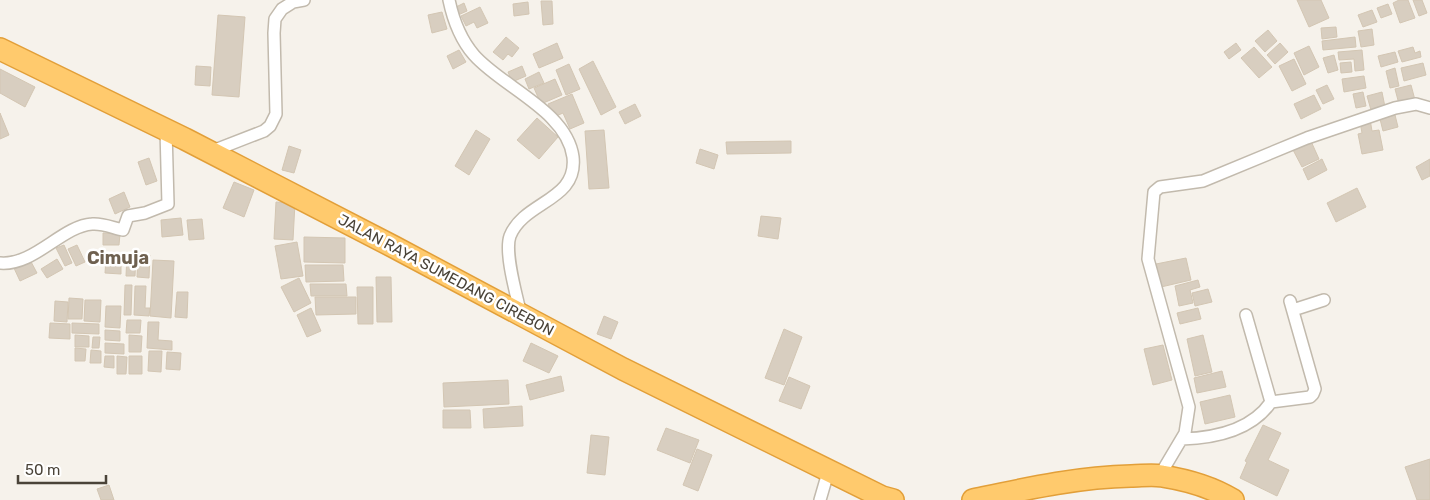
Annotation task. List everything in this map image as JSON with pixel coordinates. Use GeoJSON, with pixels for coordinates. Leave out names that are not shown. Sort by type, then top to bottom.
{"type":"FeatureCollection","features":[{"type":"Feature","properties":{"kind":"highway","name":"JALAN RAYA SUMEDANG CIREBON"},"geometry":{"type":"LineString","coordinates":[[0,49],[210,152],[623,369],[882,497],[893,500]]}},
{"type":"Feature","properties":{"kind":"highway"},"geometry":{"type":"LineString","coordinates":[[973,500],[1039,486],[1114,476],[1160,475],[1198,484],[1221,492],[1233,500]]}},
{"type":"Feature","properties":{"kind":"street"},"geometry":{"type":"LineString","coordinates":[[210,152],[264,131],[270,126],[276,114],[275,19],[282,9],[293,2],[304,0]]}},
{"type":"Feature","properties":{"kind":"street"},"geometry":{"type":"LineString","coordinates":[[449,0],[459,32],[474,55],[549,115],[563,131],[570,144],[573,158],[570,182],[552,198],[522,218],[510,237],[510,262],[521,315]]}},
{"type":"Feature","properties":{"kind":"street"},"geometry":{"type":"LineString","coordinates":[[1160,475],[1185,433],[1189,407],[1148,259],[1154,192],[1160,187],[1203,181],[1307,138],[1395,108],[1416,104],[1430,108]]}},
{"type":"Feature","properties":{"kind":"street"},"geometry":{"type":"LineString","coordinates":[[0,263],[14,262],[27,258],[84,225],[98,224],[123,230],[128,216],[145,214],[168,204],[166,130]]}},
{"type":"Feature","properties":{"kind":"street"},"geometry":{"type":"LineString","coordinates":[[1182,439],[1205,438],[1236,429],[1257,418],[1271,402],[1310,397],[1315,389],[1292,305],[1324,300]]}},
{"type":"Feature","properties":{"kind":"street"},"geometry":{"type":"LineString","coordinates":[[1246,315],[1271,402]]}},
{"type":"Feature","properties":{"kind":"street"},"geometry":{"type":"LineString","coordinates":[[820,500],[829,470]]}},
{"type":"Feature","properties":{"kind":"building"},"geometry":{"type":"Polygon","coordinates":[[[1297,0],[1321,0],[1329,18],[1309,27],[1297,0]]]}},
{"type":"Feature","properties":{"kind":"building"},"geometry":{"type":"Polygon","coordinates":[[[1399,0],[1408,0],[1415,18],[1400,23],[1393,3],[1399,0]]]}},
{"type":"Feature","properties":{"kind":"building"},"geometry":{"type":"Polygon","coordinates":[[[1413,0],[1422,0],[1427,13],[1419,16],[1413,0]]]}},
{"type":"Feature","properties":{"kind":"building"},"geometry":{"type":"Polygon","coordinates":[[[541,1],[552,1],[553,24],[543,25],[541,1]]]}},
{"type":"Feature","properties":{"kind":"building"},"geometry":{"type":"Polygon","coordinates":[[[528,2],[529,14],[514,16],[513,4],[528,2]]]}},
{"type":"Feature","properties":{"kind":"building"},"geometry":{"type":"Polygon","coordinates":[[[464,3],[467,11],[458,15],[454,8],[464,3]]]}},
{"type":"Feature","properties":{"kind":"building"},"geometry":{"type":"Polygon","coordinates":[[[1388,4],[1392,14],[1381,18],[1377,8],[1388,4]]]}},
{"type":"Feature","properties":{"kind":"building"},"geometry":{"type":"Polygon","coordinates":[[[480,7],[488,23],[477,28],[474,22],[466,26],[461,16],[480,7]]]}},
{"type":"Feature","properties":{"kind":"building"},"geometry":{"type":"Polygon","coordinates":[[[1372,10],[1377,22],[1363,27],[1358,15],[1372,10]]]}},
{"type":"Feature","properties":{"kind":"building"},"geometry":{"type":"Polygon","coordinates":[[[442,12],[447,29],[432,33],[428,15],[442,12]]]}},
{"type":"Feature","properties":{"kind":"building"},"geometry":{"type":"Polygon","coordinates":[[[218,15],[245,17],[239,97],[212,95],[218,15]]]}},
{"type":"Feature","properties":{"kind":"building"},"geometry":{"type":"Polygon","coordinates":[[[1336,27],[1337,37],[1322,39],[1321,28],[1336,27]]]}},
{"type":"Feature","properties":{"kind":"building"},"geometry":{"type":"Polygon","coordinates":[[[1372,29],[1374,45],[1361,47],[1358,31],[1372,29]]]}},
{"type":"Feature","properties":{"kind":"building"},"geometry":{"type":"Polygon","coordinates":[[[1268,30],[1277,41],[1265,52],[1255,41],[1268,30]]]}},
{"type":"Feature","properties":{"kind":"building"},"geometry":{"type":"Polygon","coordinates":[[[506,37],[519,48],[512,57],[508,54],[503,60],[493,52],[506,37]]]}},
{"type":"Feature","properties":{"kind":"building"},"geometry":{"type":"Polygon","coordinates":[[[1355,37],[1356,47],[1323,50],[1322,41],[1355,37]]]}},
{"type":"Feature","properties":{"kind":"building"},"geometry":{"type":"Polygon","coordinates":[[[557,43],[563,58],[539,68],[533,54],[557,43]]]}},
{"type":"Feature","properties":{"kind":"building"},"geometry":{"type":"Polygon","coordinates":[[[1236,43],[1241,50],[1229,59],[1224,52],[1236,43]]]}},
{"type":"Feature","properties":{"kind":"building"},"geometry":{"type":"Polygon","coordinates":[[[1280,43],[1288,52],[1275,64],[1267,55],[1280,43]]]}},
{"type":"Feature","properties":{"kind":"building"},"geometry":{"type":"Polygon","coordinates":[[[1309,46],[1319,67],[1304,75],[1294,53],[1309,46]]]}},
{"type":"Feature","properties":{"kind":"building"},"geometry":{"type":"Polygon","coordinates":[[[1254,47],[1272,67],[1259,78],[1241,58],[1254,47]]]}},
{"type":"Feature","properties":{"kind":"building"},"geometry":{"type":"Polygon","coordinates":[[[1413,47],[1415,53],[1420,51],[1421,57],[1402,62],[1398,51],[1413,47]]]}},
{"type":"Feature","properties":{"kind":"building"},"geometry":{"type":"Polygon","coordinates":[[[459,50],[466,62],[453,69],[447,56],[459,50]]]}},
{"type":"Feature","properties":{"kind":"building"},"geometry":{"type":"Polygon","coordinates":[[[1362,50],[1364,70],[1355,71],[1354,59],[1339,60],[1338,52],[1362,50]]]}},
{"type":"Feature","properties":{"kind":"building"},"geometry":{"type":"Polygon","coordinates":[[[1395,52],[1398,62],[1381,67],[1378,56],[1395,52]]]}},
{"type":"Feature","properties":{"kind":"building"},"geometry":{"type":"Polygon","coordinates":[[[1334,55],[1338,70],[1328,73],[1323,58],[1334,55]]]}},
{"type":"Feature","properties":{"kind":"building"},"geometry":{"type":"Polygon","coordinates":[[[1294,59],[1306,84],[1292,91],[1279,66],[1294,59]]]}},
{"type":"Feature","properties":{"kind":"building"},"geometry":{"type":"Polygon","coordinates":[[[593,61],[616,107],[601,115],[579,69],[593,61]]]}},
{"type":"Feature","properties":{"kind":"building"},"geometry":{"type":"Polygon","coordinates":[[[1351,62],[1352,72],[1341,73],[1340,63],[1351,62]]]}},
{"type":"Feature","properties":{"kind":"building"},"geometry":{"type":"Polygon","coordinates":[[[1423,63],[1426,75],[1404,81],[1401,68],[1423,63]]]}},
{"type":"Feature","properties":{"kind":"building"},"geometry":{"type":"Polygon","coordinates":[[[569,64],[580,89],[566,95],[556,70],[569,64]]]}},
{"type":"Feature","properties":{"kind":"building"},"geometry":{"type":"Polygon","coordinates":[[[196,66],[211,67],[210,86],[195,85],[196,66]]]}},
{"type":"Feature","properties":{"kind":"building"},"geometry":{"type":"Polygon","coordinates":[[[522,66],[526,76],[512,82],[508,72],[522,66]]]}},
{"type":"Feature","properties":{"kind":"building"},"geometry":{"type":"Polygon","coordinates":[[[1395,68],[1399,86],[1390,88],[1386,71],[1395,68]]]}},
{"type":"Feature","properties":{"kind":"building"},"geometry":{"type":"Polygon","coordinates":[[[0,69],[35,87],[25,107],[0,93],[0,69]]]}},
{"type":"Feature","properties":{"kind":"building"},"geometry":{"type":"Polygon","coordinates":[[[539,72],[544,83],[529,89],[525,79],[539,72]]]}},
{"type":"Feature","properties":{"kind":"building"},"geometry":{"type":"Polygon","coordinates":[[[1364,76],[1366,88],[1344,92],[1342,79],[1364,76]]]}},
{"type":"Feature","properties":{"kind":"building"},"geometry":{"type":"Polygon","coordinates":[[[555,79],[562,95],[541,104],[534,88],[555,79]]]}},
{"type":"Feature","properties":{"kind":"building"},"geometry":{"type":"Polygon","coordinates":[[[1327,85],[1334,99],[1323,104],[1316,90],[1327,85]]]}},
{"type":"Feature","properties":{"kind":"building"},"geometry":{"type":"Polygon","coordinates":[[[1411,85],[1415,100],[1399,104],[1395,89],[1411,85]]]}},
{"type":"Feature","properties":{"kind":"building"},"geometry":{"type":"Polygon","coordinates":[[[1363,92],[1366,106],[1356,108],[1353,94],[1363,92]]]}},
{"type":"Feature","properties":{"kind":"building"},"geometry":{"type":"Polygon","coordinates":[[[1382,92],[1385,107],[1371,110],[1367,96],[1382,92]]]}},
{"type":"Feature","properties":{"kind":"building"},"geometry":{"type":"Polygon","coordinates":[[[572,94],[584,123],[570,129],[563,113],[554,117],[548,104],[572,94]]]}},
{"type":"Feature","properties":{"kind":"building"},"geometry":{"type":"Polygon","coordinates":[[[1314,95],[1321,109],[1301,119],[1294,104],[1314,95]]]}},
{"type":"Feature","properties":{"kind":"building"},"geometry":{"type":"Polygon","coordinates":[[[635,104],[641,116],[625,124],[619,112],[635,104]]]}},
{"type":"Feature","properties":{"kind":"building"},"geometry":{"type":"Polygon","coordinates":[[[1394,111],[1398,127],[1383,131],[1379,115],[1394,111]]]}},
{"type":"Feature","properties":{"kind":"building"},"geometry":{"type":"Polygon","coordinates":[[[0,113],[9,135],[0,139],[0,113]]]}},
{"type":"Feature","properties":{"kind":"building"},"geometry":{"type":"Polygon","coordinates":[[[537,118],[558,137],[539,159],[517,140],[537,118]]]}},
{"type":"Feature","properties":{"kind":"building"},"geometry":{"type":"Polygon","coordinates":[[[1370,119],[1372,131],[1379,130],[1383,150],[1362,154],[1358,134],[1362,133],[1360,122],[1370,119]]]}},
{"type":"Feature","properties":{"kind":"building"},"geometry":{"type":"Polygon","coordinates":[[[476,130],[490,139],[469,175],[455,166],[476,130]]]}},
{"type":"Feature","properties":{"kind":"building"},"geometry":{"type":"Polygon","coordinates":[[[604,130],[609,188],[589,189],[585,131],[604,130]]]}},
{"type":"Feature","properties":{"kind":"building"},"geometry":{"type":"Polygon","coordinates":[[[1310,139],[1319,159],[1302,167],[1292,148],[1310,139]]]}},
{"type":"Feature","properties":{"kind":"building"},"geometry":{"type":"Polygon","coordinates":[[[791,141],[791,153],[727,154],[726,142],[791,141]]]}},
{"type":"Feature","properties":{"kind":"building"},"geometry":{"type":"Polygon","coordinates":[[[289,146],[301,150],[294,173],[282,170],[289,146]]]}},
{"type":"Feature","properties":{"kind":"building"},"geometry":{"type":"Polygon","coordinates":[[[700,149],[718,155],[714,169],[696,163],[700,149]]]}},
{"type":"Feature","properties":{"kind":"building"},"geometry":{"type":"Polygon","coordinates":[[[149,158],[157,181],[146,185],[138,162],[149,158]]]}},
{"type":"Feature","properties":{"kind":"building"},"geometry":{"type":"Polygon","coordinates":[[[1322,159],[1327,170],[1308,180],[1303,169],[1322,159]]]}},
{"type":"Feature","properties":{"kind":"building"},"geometry":{"type":"Polygon","coordinates":[[[1430,159],[1430,176],[1422,180],[1416,167],[1430,159]]]}},
{"type":"Feature","properties":{"kind":"building"},"geometry":{"type":"Polygon","coordinates":[[[234,182],[254,190],[244,217],[223,208],[234,182]]]}},
{"type":"Feature","properties":{"kind":"building"},"geometry":{"type":"Polygon","coordinates":[[[1357,188],[1366,207],[1336,222],[1327,203],[1357,188]]]}},
{"type":"Feature","properties":{"kind":"building"},"geometry":{"type":"Polygon","coordinates":[[[124,192],[130,207],[115,214],[109,199],[124,192]]]}},
{"type":"Feature","properties":{"kind":"building"},"geometry":{"type":"Polygon","coordinates":[[[276,202],[295,203],[293,240],[274,239],[276,202]]]}},
{"type":"Feature","properties":{"kind":"building"},"geometry":{"type":"Polygon","coordinates":[[[761,216],[781,218],[778,239],[758,236],[761,216]]]}},
{"type":"Feature","properties":{"kind":"building"},"geometry":{"type":"Polygon","coordinates":[[[181,218],[183,235],[162,237],[161,220],[181,218]]]}},
{"type":"Feature","properties":{"kind":"building"},"geometry":{"type":"Polygon","coordinates":[[[202,219],[204,239],[189,240],[187,220],[202,219]]]}},
{"type":"Feature","properties":{"kind":"building"},"geometry":{"type":"Polygon","coordinates":[[[103,233],[120,234],[119,245],[103,245],[103,233]]]}},
{"type":"Feature","properties":{"kind":"building"},"geometry":{"type":"Polygon","coordinates":[[[304,237],[345,238],[345,263],[304,262],[304,237]]]}},
{"type":"Feature","properties":{"kind":"building"},"geometry":{"type":"Polygon","coordinates":[[[297,242],[303,276],[281,279],[275,246],[297,242]]]}},
{"type":"Feature","properties":{"kind":"building"},"geometry":{"type":"Polygon","coordinates":[[[64,245],[72,263],[65,266],[56,248],[64,245]]]}},
{"type":"Feature","properties":{"kind":"building"},"geometry":{"type":"Polygon","coordinates":[[[77,245],[85,262],[76,266],[68,249],[77,245]]]}},
{"type":"Feature","properties":{"kind":"building"},"geometry":{"type":"Polygon","coordinates":[[[138,254],[150,255],[149,278],[137,277],[138,254]]]}},
{"type":"Feature","properties":{"kind":"building"},"geometry":{"type":"Polygon","coordinates":[[[127,255],[136,255],[135,276],[126,276],[127,255]]]}},
{"type":"Feature","properties":{"kind":"building"},"geometry":{"type":"Polygon","coordinates":[[[29,258],[37,273],[20,281],[13,266],[29,258]]]}},
{"type":"Feature","properties":{"kind":"building"},"geometry":{"type":"Polygon","coordinates":[[[1186,258],[1191,280],[1161,287],[1156,264],[1186,258]]]}},
{"type":"Feature","properties":{"kind":"building"},"geometry":{"type":"Polygon","coordinates":[[[57,259],[63,269],[47,278],[41,269],[57,259]]]}},
{"type":"Feature","properties":{"kind":"building"},"geometry":{"type":"Polygon","coordinates":[[[106,259],[121,260],[121,274],[105,273],[106,259]]]}},
{"type":"Feature","properties":{"kind":"building"},"geometry":{"type":"Polygon","coordinates":[[[153,260],[174,261],[171,318],[150,316],[153,260]]]}},
{"type":"Feature","properties":{"kind":"building"},"geometry":{"type":"Polygon","coordinates":[[[305,265],[343,265],[344,281],[306,282],[305,265]]]}},
{"type":"Feature","properties":{"kind":"building"},"geometry":{"type":"Polygon","coordinates":[[[376,277],[391,277],[392,322],[377,322],[376,277]]]}},
{"type":"Feature","properties":{"kind":"building"},"geometry":{"type":"Polygon","coordinates":[[[299,278],[311,303],[294,312],[281,287],[299,278]]]}},
{"type":"Feature","properties":{"kind":"building"},"geometry":{"type":"Polygon","coordinates":[[[1198,280],[1200,287],[1190,290],[1193,303],[1179,306],[1175,286],[1198,280]]]}},
{"type":"Feature","properties":{"kind":"building"},"geometry":{"type":"Polygon","coordinates":[[[310,284],[346,284],[347,296],[311,296],[310,284]]]}},
{"type":"Feature","properties":{"kind":"building"},"geometry":{"type":"Polygon","coordinates":[[[125,285],[132,285],[131,315],[124,315],[125,285]]]}},
{"type":"Feature","properties":{"kind":"building"},"geometry":{"type":"Polygon","coordinates":[[[135,286],[146,286],[145,308],[150,308],[149,316],[134,315],[135,286]]]}},
{"type":"Feature","properties":{"kind":"building"},"geometry":{"type":"Polygon","coordinates":[[[357,287],[373,287],[373,324],[358,324],[357,287]]]}},
{"type":"Feature","properties":{"kind":"building"},"geometry":{"type":"Polygon","coordinates":[[[1208,289],[1212,302],[1195,306],[1192,293],[1208,289]]]}},
{"type":"Feature","properties":{"kind":"building"},"geometry":{"type":"Polygon","coordinates":[[[177,292],[188,292],[187,318],[175,317],[177,292]]]}},
{"type":"Feature","properties":{"kind":"building"},"geometry":{"type":"Polygon","coordinates":[[[315,297],[356,297],[356,314],[316,315],[315,297]]]}},
{"type":"Feature","properties":{"kind":"building"},"geometry":{"type":"Polygon","coordinates":[[[69,298],[83,299],[82,319],[68,319],[69,298]]]}},
{"type":"Feature","properties":{"kind":"building"},"geometry":{"type":"Polygon","coordinates":[[[85,300],[101,300],[100,322],[84,321],[85,300]]]}},
{"type":"Feature","properties":{"kind":"building"},"geometry":{"type":"Polygon","coordinates":[[[55,301],[68,302],[67,322],[54,321],[55,301]]]}},
{"type":"Feature","properties":{"kind":"building"},"geometry":{"type":"Polygon","coordinates":[[[106,306],[121,306],[120,328],[105,327],[106,306]]]}},
{"type":"Feature","properties":{"kind":"building"},"geometry":{"type":"Polygon","coordinates":[[[311,308],[321,331],[307,337],[297,315],[311,308]]]}},
{"type":"Feature","properties":{"kind":"building"},"geometry":{"type":"Polygon","coordinates":[[[1198,308],[1201,319],[1180,324],[1177,313],[1198,308]]]}},
{"type":"Feature","properties":{"kind":"building"},"geometry":{"type":"Polygon","coordinates":[[[604,316],[618,322],[611,339],[597,334],[604,316]]]}},
{"type":"Feature","properties":{"kind":"building"},"geometry":{"type":"Polygon","coordinates":[[[127,320],[141,320],[140,333],[126,333],[127,320]]]}},
{"type":"Feature","properties":{"kind":"building"},"geometry":{"type":"Polygon","coordinates":[[[148,322],[159,322],[158,340],[172,341],[172,350],[147,348],[148,322]]]}},
{"type":"Feature","properties":{"kind":"building"},"geometry":{"type":"Polygon","coordinates":[[[50,323],[70,324],[70,339],[49,338],[50,323]]]}},
{"type":"Feature","properties":{"kind":"building"},"geometry":{"type":"Polygon","coordinates":[[[72,323],[99,324],[99,334],[72,333],[72,323]]]}},
{"type":"Feature","properties":{"kind":"building"},"geometry":{"type":"Polygon","coordinates":[[[784,329],[802,337],[784,385],[765,378],[784,329]]]}},
{"type":"Feature","properties":{"kind":"building"},"geometry":{"type":"Polygon","coordinates":[[[105,330],[120,331],[120,341],[105,340],[105,330]]]}},
{"type":"Feature","properties":{"kind":"building"},"geometry":{"type":"Polygon","coordinates":[[[75,335],[89,336],[89,347],[75,347],[75,335]]]}},
{"type":"Feature","properties":{"kind":"building"},"geometry":{"type":"Polygon","coordinates":[[[129,335],[142,336],[141,352],[129,352],[129,335]]]}},
{"type":"Feature","properties":{"kind":"building"},"geometry":{"type":"Polygon","coordinates":[[[1203,335],[1212,372],[1195,376],[1187,339],[1203,335]]]}},
{"type":"Feature","properties":{"kind":"building"},"geometry":{"type":"Polygon","coordinates":[[[93,337],[100,337],[99,348],[92,348],[93,337]]]}},
{"type":"Feature","properties":{"kind":"building"},"geometry":{"type":"Polygon","coordinates":[[[105,343],[124,344],[124,354],[105,353],[105,343]]]}},
{"type":"Feature","properties":{"kind":"building"},"geometry":{"type":"Polygon","coordinates":[[[531,343],[558,356],[549,373],[523,361],[531,343]]]}},
{"type":"Feature","properties":{"kind":"building"},"geometry":{"type":"Polygon","coordinates":[[[1163,345],[1172,380],[1153,385],[1144,349],[1163,345]]]}},
{"type":"Feature","properties":{"kind":"building"},"geometry":{"type":"Polygon","coordinates":[[[75,348],[86,349],[85,361],[75,361],[75,348]]]}},
{"type":"Feature","properties":{"kind":"building"},"geometry":{"type":"Polygon","coordinates":[[[91,350],[101,351],[101,363],[90,363],[91,350]]]}},
{"type":"Feature","properties":{"kind":"building"},"geometry":{"type":"Polygon","coordinates":[[[149,351],[162,351],[161,372],[148,371],[149,351]]]}},
{"type":"Feature","properties":{"kind":"building"},"geometry":{"type":"Polygon","coordinates":[[[167,352],[181,353],[180,370],[166,369],[167,352]]]}},
{"type":"Feature","properties":{"kind":"building"},"geometry":{"type":"Polygon","coordinates":[[[105,356],[114,356],[114,368],[104,367],[105,356]]]}},
{"type":"Feature","properties":{"kind":"building"},"geometry":{"type":"Polygon","coordinates":[[[117,356],[127,357],[126,374],[117,374],[117,356]]]}},
{"type":"Feature","properties":{"kind":"building"},"geometry":{"type":"Polygon","coordinates":[[[129,356],[142,356],[142,374],[129,374],[129,356]]]}},
{"type":"Feature","properties":{"kind":"building"},"geometry":{"type":"Polygon","coordinates":[[[1222,371],[1226,387],[1197,393],[1194,378],[1222,371]]]}},
{"type":"Feature","properties":{"kind":"building"},"geometry":{"type":"Polygon","coordinates":[[[561,376],[564,391],[530,400],[526,385],[561,376]]]}},
{"type":"Feature","properties":{"kind":"building"},"geometry":{"type":"Polygon","coordinates":[[[789,377],[810,386],[801,409],[779,401],[789,377]]]}},
{"type":"Feature","properties":{"kind":"building"},"geometry":{"type":"Polygon","coordinates":[[[508,380],[509,404],[444,407],[443,383],[508,380]]]}},
{"type":"Feature","properties":{"kind":"building"},"geometry":{"type":"Polygon","coordinates":[[[1230,395],[1235,417],[1205,424],[1200,402],[1230,395]]]}},
{"type":"Feature","properties":{"kind":"building"},"geometry":{"type":"Polygon","coordinates":[[[522,406],[523,426],[484,428],[483,409],[522,406]]]}},
{"type":"Feature","properties":{"kind":"building"},"geometry":{"type":"Polygon","coordinates":[[[443,410],[470,410],[471,428],[443,428],[443,410]]]}},
{"type":"Feature","properties":{"kind":"building"},"geometry":{"type":"Polygon","coordinates":[[[1263,425],[1281,433],[1268,460],[1289,470],[1277,496],[1240,478],[1247,462],[1245,461],[1263,425]]]}},
{"type":"Feature","properties":{"kind":"building"},"geometry":{"type":"Polygon","coordinates":[[[666,428],[699,440],[690,463],[657,450],[666,428]]]}},
{"type":"Feature","properties":{"kind":"building"},"geometry":{"type":"Polygon","coordinates":[[[591,435],[609,437],[605,475],[587,473],[591,435]]]}},
{"type":"Feature","properties":{"kind":"building"},"geometry":{"type":"Polygon","coordinates":[[[697,449],[712,455],[698,491],[683,485],[697,449]]]}},
{"type":"Feature","properties":{"kind":"building"},"geometry":{"type":"Polygon","coordinates":[[[1430,459],[1430,500],[1417,500],[1405,467],[1430,459]]]}},
{"type":"Feature","properties":{"kind":"building"},"geometry":{"type":"Polygon","coordinates":[[[109,485],[114,500],[101,500],[97,489],[109,485]]]}},
{"type":"Feature","properties":{"kind":"district","name":"Cimuja"},"geometry":{"type":"Point","coordinates":[118,258]}}]}
